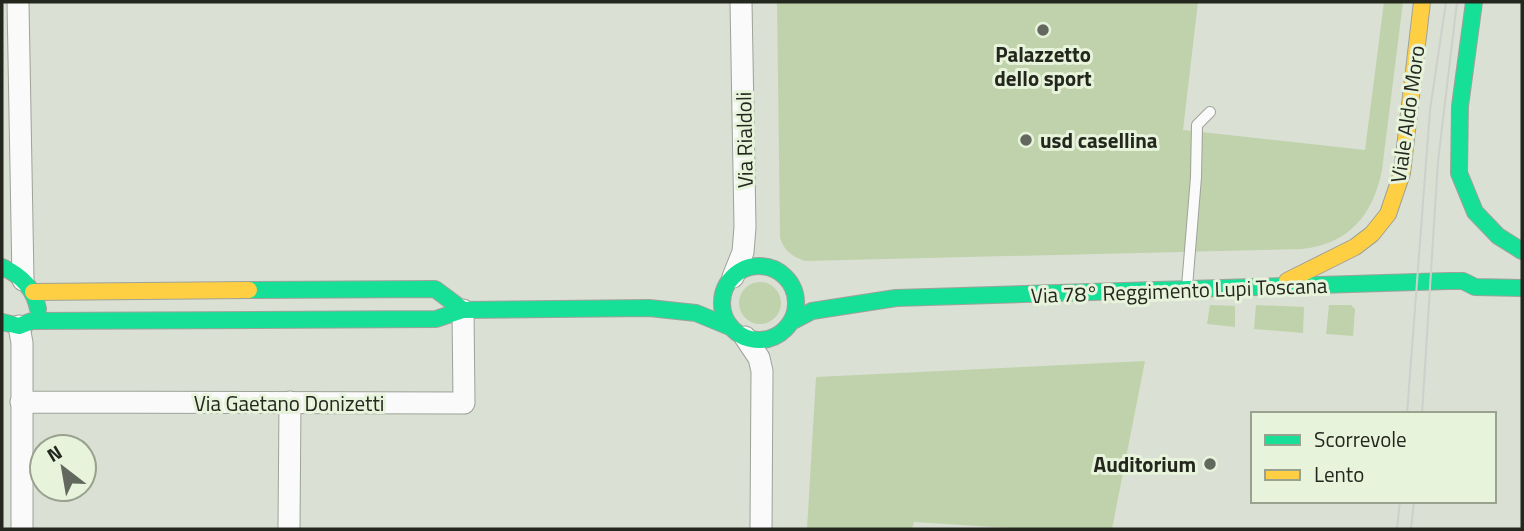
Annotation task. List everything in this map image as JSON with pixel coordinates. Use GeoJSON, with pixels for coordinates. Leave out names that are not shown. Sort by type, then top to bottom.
{"type":"FeatureCollection","features":[{"type":"Feature","properties":{"kind":"street"},"geometry":{"type":"LineString","coordinates":[[18,2],[28,286]]}},
{"type":"Feature","properties":{"kind":"street","name":"Via Rialdoli"},"geometry":{"type":"LineString","coordinates":[[741,2],[745,227],[743,252],[722,301],[724,316],[759,358],[762,370],[761,529]]}},
{"type":"Feature","properties":{"kind":"street","name":"Viale Aldo Moro"},"geometry":{"type":"LineString","coordinates":[[1274,287],[1355,247],[1372,234],[1388,214],[1402,173],[1422,2]]}},
{"type":"Feature","properties":{"kind":"street"},"geometry":{"type":"LineString","coordinates":[[1474,2],[1460,106],[1459,173],[1475,212],[1498,236],[1522,251]]}},
{"type":"Feature","properties":{"kind":"street"},"geometry":{"type":"LineString","coordinates":[[2,267],[13,272],[28,286],[38,306],[37,314],[18,323]]}},
{"type":"Feature","properties":{"kind":"street"},"geometry":{"type":"LineString","coordinates":[[706,289],[744,270],[763,267],[776,271],[788,280],[812,288]]}},
{"type":"Feature","properties":{"kind":"street","name":"Via 78° Reggimento Lupi Toscana"},"geometry":{"type":"LineString","coordinates":[[1463,281],[1475,273],[1487,271]]}},
{"type":"Feature","properties":{"kind":"street"},"geometry":{"type":"LineString","coordinates":[[18,323],[436,319],[463,310],[649,308],[696,313],[759,340],[774,337],[791,322],[796,309],[796,299],[788,280]]}},
{"type":"Feature","properties":{"kind":"street","name":"Via 78° Reggimento Lupi Toscana"},"geometry":{"type":"LineString","coordinates":[[791,322],[812,311],[896,298],[1463,281],[1475,287],[1522,288]]}},
{"type":"Feature","properties":{"kind":"street"},"geometry":{"type":"LineString","coordinates":[[28,286],[435,289],[463,310]]}},
{"type":"Feature","properties":{"kind":"street","name":"Via 78° Reggimento Lupi Toscana"},"geometry":{"type":"LineString","coordinates":[[844,292],[896,298]]}},
{"type":"Feature","properties":{"kind":"street"},"geometry":{"type":"LineString","coordinates":[[649,308],[684,296]]}},
{"type":"Feature","properties":{"kind":"street","name":"Via Gaetano Donizetti"},"geometry":{"type":"LineString","coordinates":[[21,402],[464,403],[463,310]]}},
{"type":"Feature","properties":{"kind":"street"},"geometry":{"type":"LineString","coordinates":[[18,323],[22,343],[22,529]]}},
{"type":"Feature","properties":{"kind":"street"},"geometry":{"type":"LineString","coordinates":[[289,529],[290,402]]}},
{"type":"Feature","properties":{"kind":"lane"},"geometry":{"type":"LineString","coordinates":[[1187,289],[1196,177],[1197,125],[1210,112]]}},
{"type":"Feature","properties":{"kind":"green space","name":"usd casellina"},"geometry":{"type":"Polygon","coordinates":[[[777,2],[1198,2],[1183,130],[1365,150],[1384,2],[1403,2],[1378,186],[1365,213],[1346,234],[1319,246],[1302,249],[805,261],[789,252],[780,237],[777,2]]]}},
{"type":"Feature","properties":{"kind":"green space"},"geometry":{"type":"Polygon","coordinates":[[[760,282],[775,288],[781,303],[775,318],[760,324],[745,318],[739,303],[745,288],[760,282]]]}},
{"type":"Feature","properties":{"kind":"green space"},"geometry":{"type":"Polygon","coordinates":[[[1210,305],[1235,306],[1235,327],[1207,324],[1210,305]]]}},
{"type":"Feature","properties":{"kind":"green space"},"geometry":{"type":"Polygon","coordinates":[[[1256,305],[1304,307],[1303,333],[1254,329],[1256,305]]]}},
{"type":"Feature","properties":{"kind":"green space"},"geometry":{"type":"Polygon","coordinates":[[[1329,305],[1351,305],[1355,309],[1353,336],[1326,334],[1329,305]]]}},
{"type":"Feature","properties":{"kind":"green space"},"geometry":{"type":"Polygon","coordinates":[[[1145,361],[1112,529],[1026,529],[914,522],[912,529],[807,529],[816,377],[1145,361]]]}},
{"type":"Feature","properties":{"kind":"tram line"},"geometry":{"type":"LineString","coordinates":[[1407,412],[1430,110],[1446,2]]}},
{"type":"Feature","properties":{"kind":"tram line"},"geometry":{"type":"LineString","coordinates":[[1422,412],[1438,161],[1457,2]]}},
{"type":"Feature","properties":{"kind":"tram line"},"geometry":{"type":"LineString","coordinates":[[1397,529],[1400,503]]}},
{"type":"Feature","properties":{"kind":"tram line"},"geometry":{"type":"LineString","coordinates":[[1411,529],[1414,503]]}},
{"type":"Feature","properties":{"kind":"traffic: fast"},"geometry":{"type":"LineString","coordinates":[[1474,2],[1460,106],[1459,173],[1475,212],[1498,236],[1522,251]]}},
{"type":"Feature","properties":{"kind":"traffic: fast"},"geometry":{"type":"LineString","coordinates":[[759,266],[780,272],[790,282],[796,303],[790,324],[780,334],[759,340],[738,334],[728,324],[722,303],[728,282],[738,272],[759,266]]}},
{"type":"Feature","properties":{"kind":"traffic: fast"},"geometry":{"type":"LineString","coordinates":[[2,267],[26,283],[38,309]]}},
{"type":"Feature","properties":{"kind":"traffic: fast"},"geometry":{"type":"LineString","coordinates":[[791,322],[812,311],[896,298],[1449,281],[1463,281],[1475,287],[1522,288]]}},
{"type":"Feature","properties":{"kind":"traffic: fast"},"geometry":{"type":"LineString","coordinates":[[249,290],[435,289],[463,310]]}},
{"type":"Feature","properties":{"kind":"traffic: fast"},"geometry":{"type":"LineString","coordinates":[[2,322],[19,326],[32,321],[436,319],[463,310],[649,308],[696,313],[730,327]]}},
{"type":"Feature","properties":{"kind":"traffic: slow"},"geometry":{"type":"LineString","coordinates":[[1287,281],[1355,247],[1372,234],[1388,214],[1402,173],[1422,2]]}},
{"type":"Feature","properties":{"kind":"traffic: slow"},"geometry":{"type":"LineString","coordinates":[[33,292],[249,290]]}},
{"type":"Feature","properties":{"kind":"place","name":"Palazzetto dello sport"},"geometry":{"type":"Point","coordinates":[1043,30]}},
{"type":"Feature","properties":{"kind":"place","name":"usd casellina"},"geometry":{"type":"Point","coordinates":[1026,140]}},
{"type":"Feature","properties":{"kind":"place","name":"Auditorium"},"geometry":{"type":"Point","coordinates":[1210,464]}}]}
